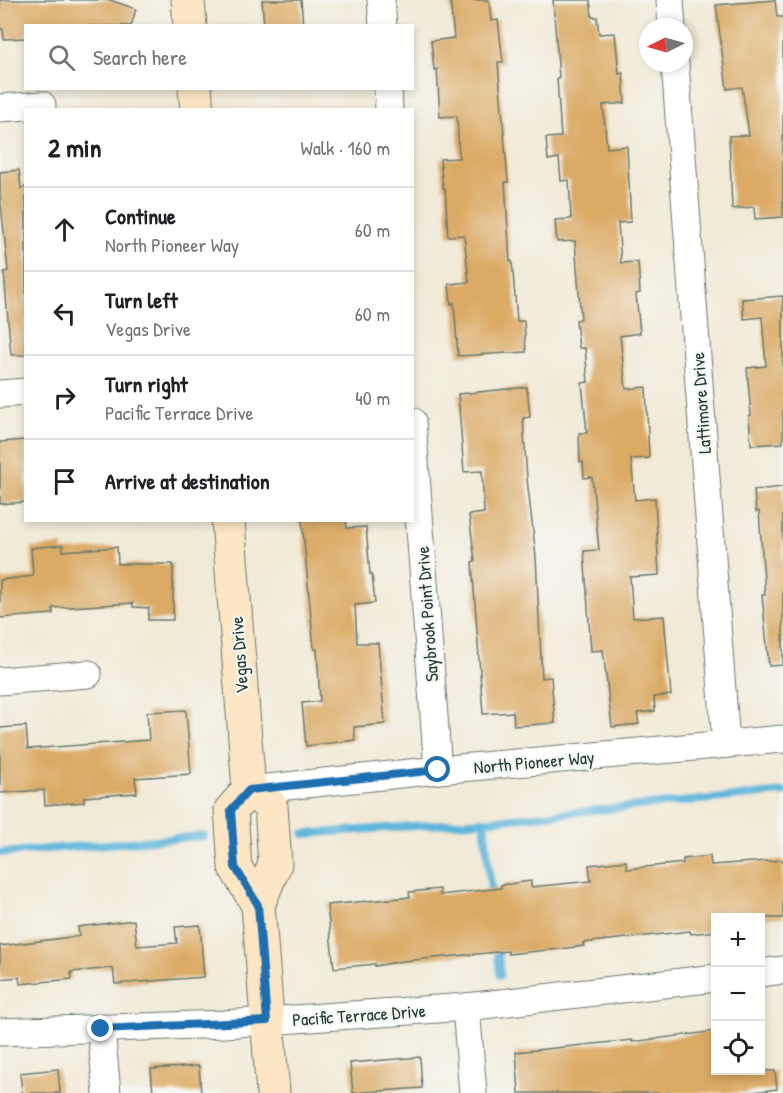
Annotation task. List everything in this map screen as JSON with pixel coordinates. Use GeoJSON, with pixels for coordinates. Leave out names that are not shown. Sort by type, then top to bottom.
{"type":"FeatureCollection","features":[{"type":"Feature","properties":{"kind":"main road"},"geometry":{"type":"LineString","coordinates":[[188,0],[190,24]]}},
{"type":"Feature","properties":{"kind":"main road"},"geometry":{"type":"LineString","coordinates":[[195,90],[196,108]]}},
{"type":"Feature","properties":{"kind":"main road","name":"Vegas Drive"},"geometry":{"type":"LineString","coordinates":[[228,522],[249,790]]}},
{"type":"Feature","properties":{"kind":"main road"},"geometry":{"type":"LineString","coordinates":[[249,790],[231,810],[234,857],[235,867],[258,905],[273,1093]]}},
{"type":"Feature","properties":{"kind":"street"},"geometry":{"type":"LineString","coordinates":[[381,0],[383,24]]}},
{"type":"Feature","properties":{"kind":"street"},"geometry":{"type":"LineString","coordinates":[[670,0],[671,18]]}},
{"type":"Feature","properties":{"kind":"street","name":"Lattimore Drive"},"geometry":{"type":"LineString","coordinates":[[676,72],[726,744]]}},
{"type":"Feature","properties":{"kind":"street"},"geometry":{"type":"LineString","coordinates":[[388,90],[389,108]]}},
{"type":"Feature","properties":{"kind":"street"},"geometry":{"type":"LineString","coordinates":[[0,108],[42,105]]}},
{"type":"Feature","properties":{"kind":"street"},"geometry":{"type":"LineString","coordinates":[[0,394],[24,392]]}},
{"type":"Feature","properties":{"kind":"street","name":"Saybrook Point Drive"},"geometry":{"type":"LineString","coordinates":[[414,448],[438,770]]}},
{"type":"Feature","properties":{"kind":"street"},"geometry":{"type":"LineString","coordinates":[[0,681],[88,674]]}},
{"type":"Feature","properties":{"kind":"street","name":"North Pioneer Way"},"geometry":{"type":"LineString","coordinates":[[249,790],[438,770],[783,740]]}},
{"type":"Feature","properties":{"kind":"street"},"geometry":{"type":"LineString","coordinates":[[765,972],[783,970]]}},
{"type":"Feature","properties":{"kind":"street","name":"Pacific Terrace Drive"},"geometry":{"type":"LineString","coordinates":[[0,1032],[267,1021],[466,1007],[711,979]]}},
{"type":"Feature","properties":{"kind":"street"},"geometry":{"type":"LineString","coordinates":[[466,1007],[473,1093]]}},
{"type":"Feature","properties":{"kind":"street"},"geometry":{"type":"LineString","coordinates":[[101,1029],[107,1093]]}},
{"type":"Feature","properties":{"kind":"building"},"geometry":{"type":"Polygon","coordinates":[[[0,0],[110,0],[136,9],[132,24],[24,24],[24,38],[4,39],[3,29],[0,29],[0,0]]]}},
{"type":"Feature","properties":{"kind":"building"},"geometry":{"type":"Polygon","coordinates":[[[262,0],[301,0],[303,24],[264,24],[262,0]]]}},
{"type":"Feature","properties":{"kind":"building"},"geometry":{"type":"Polygon","coordinates":[[[450,0],[489,0],[491,21],[498,20],[503,62],[498,62],[508,182],[505,182],[510,261],[512,261],[517,321],[524,321],[526,352],[458,356],[454,303],[451,304],[449,284],[469,282],[464,235],[448,236],[445,188],[443,188],[440,159],[459,158],[457,116],[440,117],[437,69],[434,70],[431,41],[454,38],[450,0]]]}},
{"type":"Feature","properties":{"kind":"building"},"geometry":{"type":"Polygon","coordinates":[[[553,0],[590,0],[592,17],[597,17],[599,34],[615,33],[619,74],[623,73],[625,103],[603,105],[607,148],[627,146],[631,222],[618,223],[621,263],[638,262],[640,293],[636,294],[640,333],[620,336],[626,389],[646,387],[649,458],[631,459],[635,500],[655,498],[659,575],[630,577],[633,618],[664,616],[671,695],[654,697],[655,711],[637,713],[639,724],[612,727],[603,650],[591,651],[584,551],[599,550],[592,477],[584,478],[583,462],[580,462],[579,433],[587,433],[582,383],[588,382],[585,348],[579,348],[576,320],[581,319],[575,241],[557,242],[555,220],[571,219],[569,180],[561,181],[559,158],[548,160],[546,138],[561,137],[553,0]]]}},
{"type":"Feature","properties":{"kind":"building"},"geometry":{"type":"Polygon","coordinates":[[[775,0],[777,17],[783,17],[783,217],[755,219],[754,207],[732,209],[729,136],[749,135],[742,87],[727,89],[716,5],[775,0]]]}},
{"type":"Feature","properties":{"kind":"building"},"geometry":{"type":"Polygon","coordinates":[[[19,170],[21,188],[24,187],[24,355],[11,355],[4,272],[8,271],[0,172],[19,170]]]}},
{"type":"Feature","properties":{"kind":"building"},"geometry":{"type":"Polygon","coordinates":[[[783,296],[783,443],[751,445],[747,368],[766,366],[762,317],[744,319],[742,299],[783,296]]]}},
{"type":"Feature","properties":{"kind":"building"},"geometry":{"type":"Polygon","coordinates":[[[527,387],[530,417],[523,418],[536,557],[542,678],[551,677],[555,723],[514,726],[513,712],[483,714],[472,562],[475,561],[469,515],[484,513],[482,471],[464,472],[458,394],[527,387]]]}},
{"type":"Feature","properties":{"kind":"building"},"geometry":{"type":"Polygon","coordinates":[[[24,440],[24,502],[0,504],[0,442],[24,440]]]}},
{"type":"Feature","properties":{"kind":"building"},"geometry":{"type":"Polygon","coordinates":[[[783,487],[783,665],[769,666],[762,595],[765,595],[759,511],[756,512],[754,490],[783,487]]]}},
{"type":"Feature","properties":{"kind":"building"},"geometry":{"type":"Polygon","coordinates":[[[302,522],[346,522],[347,528],[366,527],[375,603],[355,605],[357,643],[378,643],[385,724],[354,727],[355,740],[306,746],[302,703],[320,701],[317,649],[314,649],[302,522]]]}},
{"type":"Feature","properties":{"kind":"building"},"geometry":{"type":"Polygon","coordinates":[[[63,545],[63,551],[117,547],[118,564],[173,564],[173,620],[148,620],[149,608],[133,607],[133,603],[53,608],[53,614],[0,618],[0,580],[33,576],[31,548],[63,545]]]}},
{"type":"Feature","properties":{"kind":"building"},"geometry":{"type":"Polygon","coordinates":[[[186,710],[191,774],[135,778],[137,793],[84,797],[84,802],[45,805],[44,790],[0,793],[0,728],[26,726],[28,749],[149,740],[147,712],[186,710]]]}},
{"type":"Feature","properties":{"kind":"building"},"geometry":{"type":"Polygon","coordinates":[[[710,856],[711,865],[783,860],[783,918],[765,918],[765,913],[711,913],[711,932],[691,934],[690,931],[508,954],[508,951],[403,961],[375,966],[375,964],[334,968],[327,905],[410,897],[409,892],[440,889],[440,895],[501,888],[501,885],[531,881],[531,887],[591,881],[589,865],[626,861],[627,869],[683,863],[683,859],[710,856]]]}},
{"type":"Feature","properties":{"kind":"building"},"geometry":{"type":"Polygon","coordinates":[[[134,920],[137,946],[177,943],[175,927],[200,925],[204,977],[115,984],[113,968],[71,972],[72,979],[20,984],[19,977],[0,979],[0,946],[79,936],[78,927],[134,920]]]}},
{"type":"Feature","properties":{"kind":"building"},"geometry":{"type":"Polygon","coordinates":[[[711,1032],[711,1075],[765,1075],[765,1071],[775,1071],[777,1089],[745,1093],[519,1093],[516,1052],[632,1040],[632,1042],[711,1032]]]}},
{"type":"Feature","properties":{"kind":"building"},"geometry":{"type":"Polygon","coordinates":[[[420,1057],[422,1088],[353,1093],[350,1063],[420,1057]]]}},
{"type":"Feature","properties":{"kind":"building"},"geometry":{"type":"Polygon","coordinates":[[[199,1066],[201,1093],[153,1093],[151,1069],[199,1066]]]}},
{"type":"Feature","properties":{"kind":"building"},"geometry":{"type":"Polygon","coordinates":[[[58,1069],[60,1093],[22,1093],[20,1073],[58,1069]]]}},
{"type":"Feature","properties":{"kind":"waterway"},"geometry":{"type":"LineString","coordinates":[[304,834],[484,821],[783,792]]}},
{"type":"Feature","properties":{"kind":"waterway"},"geometry":{"type":"LineString","coordinates":[[484,821],[492,899]]}},
{"type":"Feature","properties":{"kind":"waterway"},"geometry":{"type":"LineString","coordinates":[[0,853],[204,836]]}},
{"type":"Feature","properties":{"kind":"waterway"},"geometry":{"type":"LineString","coordinates":[[497,943],[500,975]]}},
{"type":"Feature","properties":{"kind":"route"},"geometry":{"type":"LineString","coordinates":[[101,1029],[267,1021],[258,905],[235,867],[234,857],[231,810],[249,790],[438,770]]}}]}
